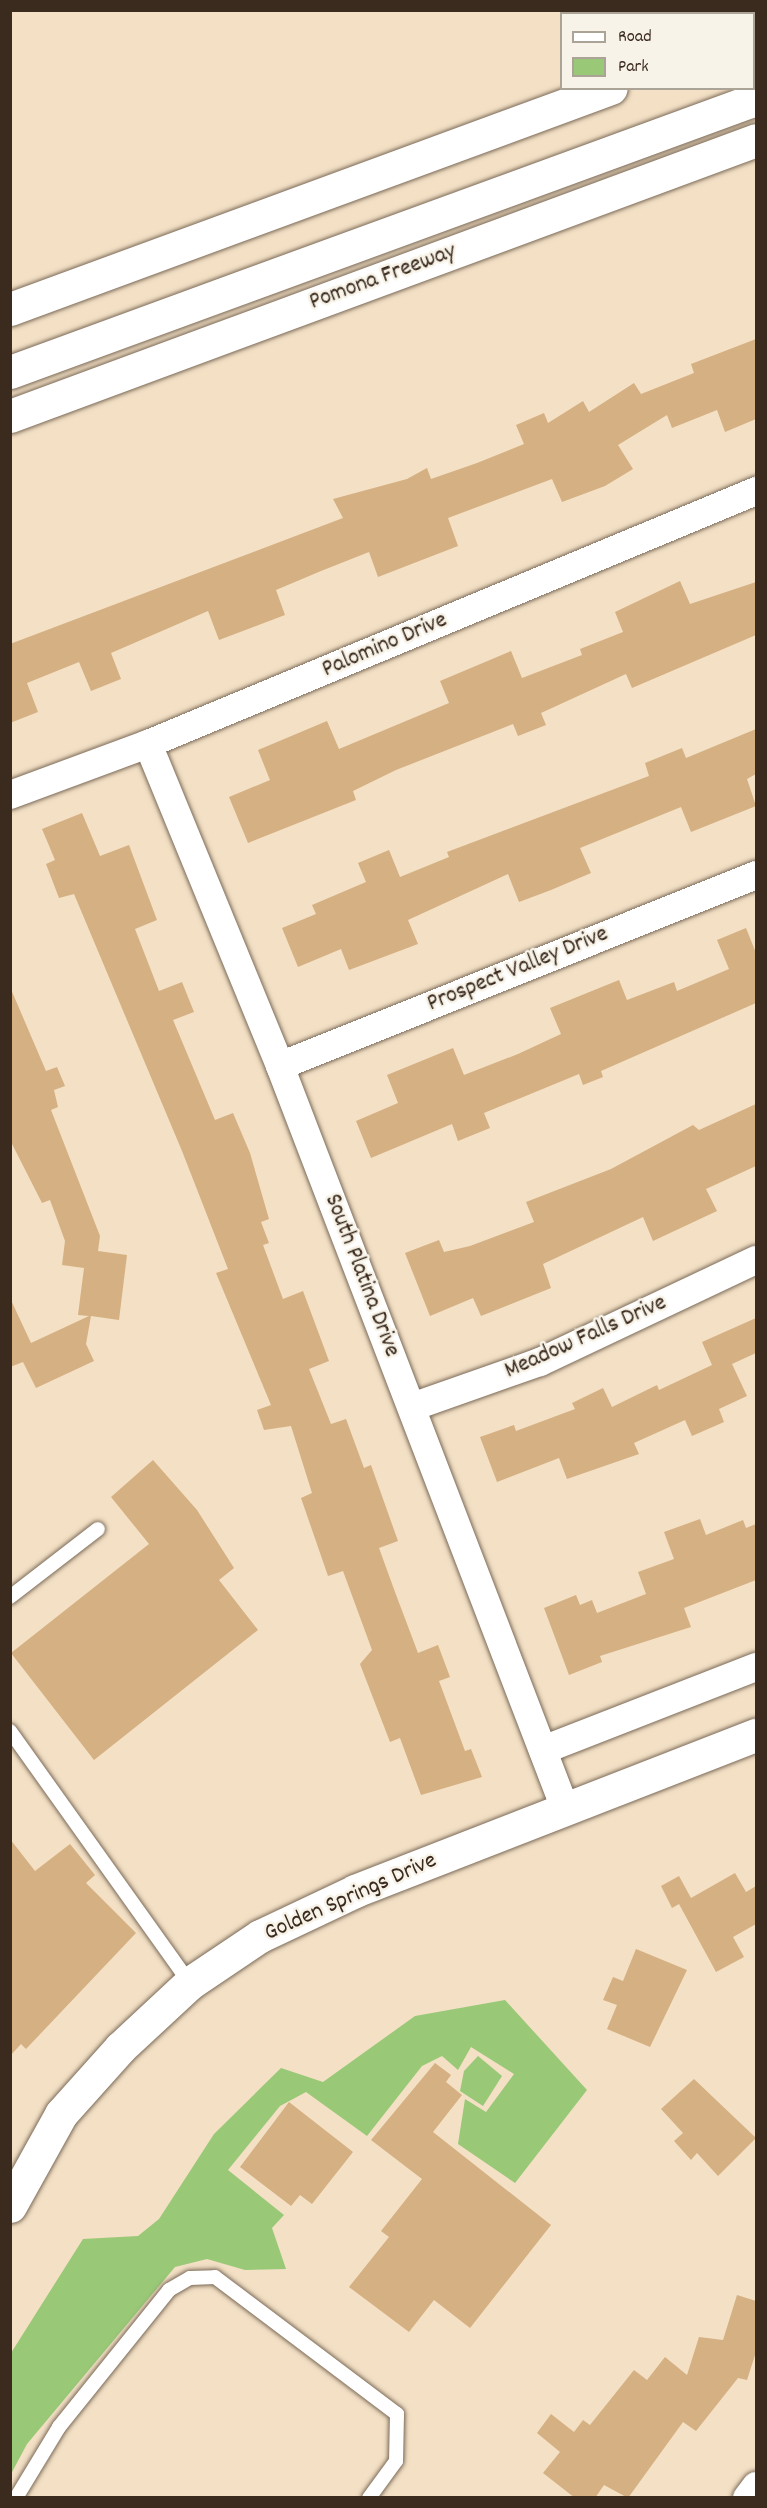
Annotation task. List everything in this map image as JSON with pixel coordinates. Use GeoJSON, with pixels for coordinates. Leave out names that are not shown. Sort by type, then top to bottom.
{"type":"FeatureCollection","features":[{"type":"Feature","properties":{"kind":"main road"},"geometry":{"type":"LineString","coordinates":[[10,309],[606,90]]}},
{"type":"Feature","properties":{"kind":"main road"},"geometry":{"type":"LineString","coordinates":[[10,350],[728,90]]}},
{"type":"Feature","properties":{"kind":"main road"},"geometry":{"type":"LineString","coordinates":[[10,372],[756,99]]}},
{"type":"Feature","properties":{"kind":"main road","name":"Pomona Freeway"},"geometry":{"type":"LineString","coordinates":[[10,416],[756,140]]}},
{"type":"Feature","properties":{"kind":"main road"},"geometry":{"type":"LineString","coordinates":[[10,292],[152,257]]}},
{"type":"Feature","properties":{"kind":"main road","name":"Golden Springs Drive"},"geometry":{"type":"LineString","coordinates":[[10,2206],[61,2114],[190,1983],[260,1936],[314,1909],[756,1735]]}},
{"type":"Feature","properties":{"kind":"street","name":"Palomino Drive"},"geometry":{"type":"LineString","coordinates":[[10,795],[148,744],[756,491]]}},
{"type":"Feature","properties":{"kind":"street","name":"South Platina Drive"},"geometry":{"type":"LineString","coordinates":[[148,744],[280,1066],[566,1811]]}},
{"type":"Feature","properties":{"kind":"street","name":"Prospect Valley Drive"},"geometry":{"type":"LineString","coordinates":[[280,1066],[756,875]]}},
{"type":"Feature","properties":{"kind":"street","name":"Meadow Falls Drive"},"geometry":{"type":"LineString","coordinates":[[412,1407],[540,1362],[756,1260]]}},
{"type":"Feature","properties":{"kind":"street"},"geometry":{"type":"LineString","coordinates":[[543,1750],[756,1667]]}},
{"type":"Feature","properties":{"kind":"street"},"geometry":{"type":"LineString","coordinates":[[747,2498],[756,2486]]}},
{"type":"Feature","properties":{"kind":"lane"},"geometry":{"type":"LineString","coordinates":[[10,1597],[98,1529]]}},
{"type":"Feature","properties":{"kind":"lane"},"geometry":{"type":"LineString","coordinates":[[10,1731],[190,1983]]}},
{"type":"Feature","properties":{"kind":"lane"},"geometry":{"type":"LineString","coordinates":[[16,2498],[59,2427],[169,2290],[190,2278],[215,2277],[397,2415],[396,2461],[369,2498]]}},
{"type":"Feature","properties":{"kind":"green space"},"geometry":{"type":"Polygon","coordinates":[[[505,2000],[587,2090],[515,2183],[458,2144],[465,2099],[486,2112],[514,2074],[471,2047],[458,2070],[442,2056],[422,2066],[367,2136],[306,2092],[280,2106],[228,2170],[284,2215],[272,2228],[286,2269],[245,2270],[207,2259],[175,2267],[27,2444],[11,2474],[11,2353],[83,2239],[138,2236],[159,2219],[214,2134],[281,2068],[323,2082],[415,2016],[505,2000]]]}},
{"type":"Feature","properties":{"kind":"green space"},"geometry":{"type":"Polygon","coordinates":[[[478,2056],[502,2076],[483,2106],[460,2091],[464,2071],[478,2056]]]}},
{"type":"Feature","properties":{"kind":"building"},"geometry":{"type":"Polygon","coordinates":[[[756,339],[756,419],[725,432],[717,410],[672,428],[667,415],[618,445],[633,469],[605,486],[562,502],[552,479],[448,518],[458,546],[378,577],[369,552],[276,590],[285,615],[219,640],[208,611],[111,653],[121,679],[91,691],[79,662],[27,683],[38,712],[10,723],[10,644],[343,518],[333,499],[407,479],[427,468],[431,479],[477,463],[524,444],[516,425],[544,413],[548,423],[583,401],[589,412],[634,383],[641,394],[694,373],[691,364],[756,339]]]}},
{"type":"Feature","properties":{"kind":"building"},"geometry":{"type":"Polygon","coordinates":[[[680,581],[690,604],[756,582],[756,635],[632,688],[626,674],[541,713],[546,725],[518,736],[513,724],[396,770],[353,791],[356,800],[248,843],[229,797],[270,780],[258,750],[327,721],[339,749],[449,703],[440,681],[511,651],[522,678],[582,655],[580,649],[623,632],[615,612],[680,581]]]}},
{"type":"Feature","properties":{"kind":"building"},"geometry":{"type":"Polygon","coordinates":[[[756,729],[756,774],[747,779],[756,806],[691,832],[681,807],[580,848],[591,873],[551,890],[519,902],[508,874],[408,920],[418,944],[349,970],[341,949],[298,967],[282,928],[316,914],[312,905],[366,882],[358,863],[389,850],[400,877],[449,857],[447,852],[649,776],[645,763],[682,748],[686,758],[756,729]]]}},
{"type":"Feature","properties":{"kind":"building"},"geometry":{"type":"Polygon","coordinates":[[[82,813],[100,856],[129,845],[157,920],[135,929],[159,991],[182,982],[194,1012],[173,1020],[215,1120],[233,1113],[250,1153],[269,1219],[261,1222],[269,1243],[263,1245],[283,1299],[303,1291],[329,1361],[309,1369],[331,1424],[346,1419],[364,1468],[371,1465],[398,1541],[379,1548],[418,1653],[438,1645],[450,1677],[439,1681],[465,1751],[471,1749],[482,1777],[421,1795],[400,1738],[390,1742],[360,1664],[372,1650],[343,1571],[328,1576],[301,1498],[312,1493],[291,1426],[264,1430],[257,1410],[271,1405],[216,1273],[228,1269],[182,1151],[74,894],[59,898],[46,864],[55,860],[42,829],[82,813]]]}},
{"type":"Feature","properties":{"kind":"building"},"geometry":{"type":"Polygon","coordinates":[[[746,928],[756,953],[756,1003],[601,1071],[603,1077],[583,1085],[579,1074],[484,1113],[490,1128],[458,1141],[452,1124],[371,1158],[356,1121],[398,1103],[387,1075],[453,1048],[464,1075],[518,1054],[561,1034],[550,1008],[619,980],[627,1000],[674,982],[677,991],[729,969],[717,940],[746,928]]]}},
{"type":"Feature","properties":{"kind":"building"},"geometry":{"type":"Polygon","coordinates":[[[10,987],[46,1071],[57,1067],[65,1086],[54,1090],[58,1107],[51,1110],[100,1236],[98,1251],[127,1255],[119,1320],[91,1316],[86,1344],[94,1361],[36,1388],[23,1362],[10,1367],[10,1298],[31,1343],[89,1316],[78,1315],[84,1268],[62,1265],[65,1241],[50,1200],[42,1203],[10,1140],[10,987]]]}},
{"type":"Feature","properties":{"kind":"building"},"geometry":{"type":"Polygon","coordinates":[[[756,1104],[756,1166],[706,1189],[717,1211],[653,1241],[643,1217],[543,1264],[551,1288],[481,1316],[473,1298],[430,1316],[405,1253],[439,1240],[444,1252],[470,1246],[534,1222],[526,1202],[611,1169],[693,1125],[699,1130],[756,1104]]]}},
{"type":"Feature","properties":{"kind":"building"},"geometry":{"type":"Polygon","coordinates":[[[756,1318],[756,1353],[732,1364],[747,1396],[719,1409],[724,1422],[692,1436],[685,1420],[634,1443],[639,1454],[567,1479],[559,1458],[497,1482],[480,1437],[514,1425],[516,1431],[575,1409],[572,1403],[603,1388],[612,1407],[657,1385],[659,1390],[712,1365],[702,1342],[756,1318]]]}},
{"type":"Feature","properties":{"kind":"building"},"geometry":{"type":"Polygon","coordinates":[[[153,1460],[197,1510],[234,1568],[219,1580],[258,1630],[94,1760],[11,1653],[149,1544],[111,1497],[153,1460]]]}},
{"type":"Feature","properties":{"kind":"building"},"geometry":{"type":"Polygon","coordinates":[[[700,1519],[706,1535],[743,1520],[746,1528],[756,1524],[756,1580],[684,1608],[691,1627],[600,1656],[602,1662],[569,1675],[544,1608],[576,1595],[580,1605],[592,1600],[597,1613],[646,1594],[638,1572],[674,1559],[664,1532],[700,1519]]]}},
{"type":"Feature","properties":{"kind":"building"},"geometry":{"type":"Polygon","coordinates":[[[10,1839],[35,1871],[70,1844],[95,1875],[86,1883],[136,1933],[26,2049],[21,2044],[10,2056],[10,1839]]]}},
{"type":"Feature","properties":{"kind":"building"},"geometry":{"type":"Polygon","coordinates":[[[735,1873],[746,1892],[756,1886],[756,1924],[733,1937],[744,1957],[716,1972],[679,1904],[672,1908],[661,1886],[679,1876],[691,1898],[735,1873]]]}},
{"type":"Feature","properties":{"kind":"building"},"geometry":{"type":"Polygon","coordinates":[[[636,1949],[687,1970],[650,2047],[607,2029],[617,2005],[603,2000],[613,1977],[623,1981],[636,1949]]]}},
{"type":"Feature","properties":{"kind":"building"},"geometry":{"type":"Polygon","coordinates":[[[435,2063],[451,2075],[446,2082],[462,2095],[433,2132],[551,2225],[470,2328],[434,2300],[409,2332],[349,2287],[389,2237],[381,2231],[422,2179],[371,2140],[435,2063]]]}},
{"type":"Feature","properties":{"kind":"building"},"geometry":{"type":"Polygon","coordinates":[[[694,2079],[756,2138],[718,2176],[697,2153],[691,2160],[674,2141],[683,2133],[661,2109],[694,2079]]]}},
{"type":"Feature","properties":{"kind":"building"},"geometry":{"type":"Polygon","coordinates":[[[289,2102],[353,2152],[312,2204],[300,2195],[291,2206],[240,2167],[289,2102]]]}},
{"type":"Feature","properties":{"kind":"building"},"geometry":{"type":"Polygon","coordinates":[[[737,2295],[756,2301],[756,2352],[747,2380],[738,2378],[696,2431],[683,2422],[628,2498],[604,2485],[595,2498],[575,2498],[543,2473],[560,2452],[537,2433],[551,2414],[574,2432],[583,2420],[590,2425],[634,2370],[647,2380],[665,2357],[687,2375],[699,2337],[723,2340],[737,2295]]]}}]}
